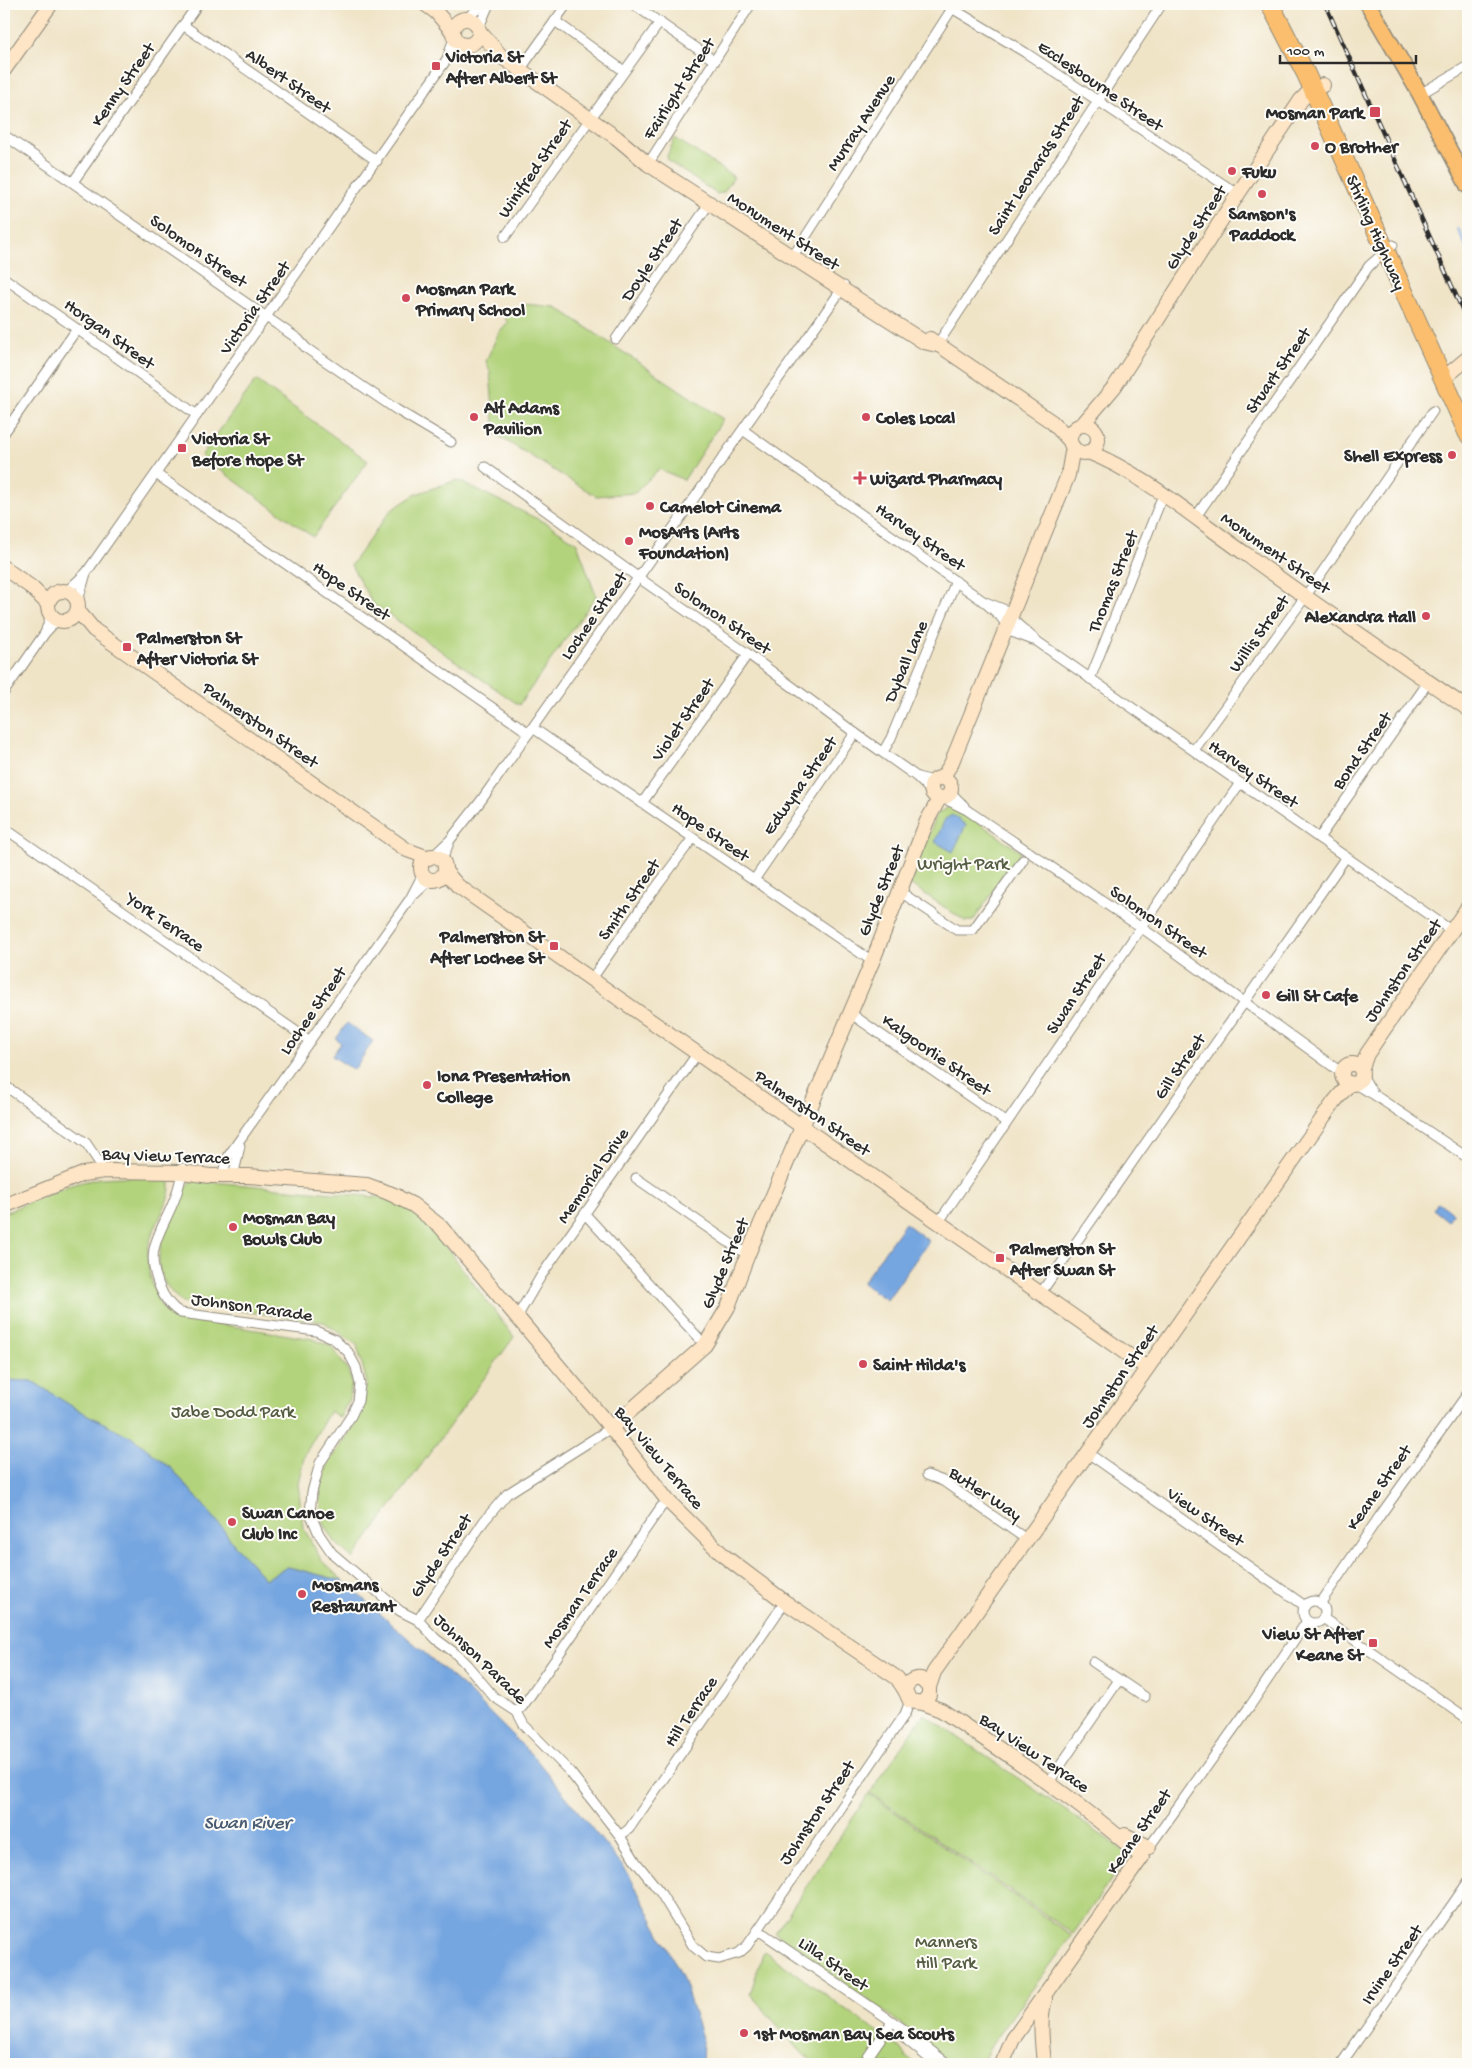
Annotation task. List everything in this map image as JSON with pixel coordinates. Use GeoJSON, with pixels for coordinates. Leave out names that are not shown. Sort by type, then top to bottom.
{"type":"FeatureCollection","features":[{"type":"Feature","properties":{"kind":"highway","name":"Stirling Highway"},"geometry":{"type":"LineString","coordinates":[[1270,4],[1318,88]]}},
{"type":"Feature","properties":{"kind":"highway","name":"Stirling Highway"},"geometry":{"type":"LineString","coordinates":[[1282,4],[1389,248],[1468,411]]}},
{"type":"Feature","properties":{"kind":"highway","name":"Stirling Highway"},"geometry":{"type":"LineString","coordinates":[[1453,378],[1468,434]]}},
{"type":"Feature","properties":{"kind":"main road"},"geometry":{"type":"LineString","coordinates":[[1368,4],[1420,94],[1468,186]]}},
{"type":"Feature","properties":{"kind":"street"},"geometry":{"type":"LineString","coordinates":[[4,70],[51,4]]}},
{"type":"Feature","properties":{"kind":"street","name":"Kenny Street"},"geometry":{"type":"LineString","coordinates":[[73,182],[198,4]]}},
{"type":"Feature","properties":{"kind":"street"},"geometry":{"type":"LineString","coordinates":[[483,4],[472,24],[477,40],[460,40],[455,24],[472,24],[489,4]]}},
{"type":"Feature","properties":{"kind":"street"},"geometry":{"type":"LineString","coordinates":[[520,70],[567,4]]}},
{"type":"Feature","properties":{"kind":"street"},"geometry":{"type":"LineString","coordinates":[[632,4],[715,61]]}},
{"type":"Feature","properties":{"kind":"street","name":"Fairlight Street"},"geometry":{"type":"LineString","coordinates":[[650,160],[751,4]]}},
{"type":"Feature","properties":{"kind":"street","name":"Saint Leonards Street"},"geometry":{"type":"LineString","coordinates":[[937,345],[1162,4]]}},
{"type":"Feature","properties":{"kind":"street","name":"Ecclesbourne Street"},"geometry":{"type":"LineString","coordinates":[[951,5],[1238,194]]}},
{"type":"Feature","properties":{"kind":"street","name":"Murray Avenue"},"geometry":{"type":"LineString","coordinates":[[794,256],[951,5]]}},
{"type":"Feature","properties":{"kind":"street","name":"Monument Street"},"geometry":{"type":"LineString","coordinates":[[431,8],[472,24],[502,57],[617,138],[794,256],[844,286],[924,342],[937,345],[1052,422],[1083,440],[1468,709]]}},
{"type":"Feature","properties":{"kind":"street","name":"Monument Street"},"geometry":{"type":"LineString","coordinates":[[431,8],[460,40],[502,57]]}},
{"type":"Feature","properties":{"kind":"street"},"geometry":{"type":"LineString","coordinates":[[555,21],[624,71]]}},
{"type":"Feature","properties":{"kind":"street","name":"Winifred Street"},"geometry":{"type":"LineString","coordinates":[[506,237],[660,22]]}},
{"type":"Feature","properties":{"kind":"street","name":"Albert Street"},"geometry":{"type":"LineString","coordinates":[[183,25],[376,161]]}},
{"type":"Feature","properties":{"kind":"street","name":"Victoria Street"},"geometry":{"type":"LineString","coordinates":[[4,692],[45,633],[57,607],[86,573],[267,318],[460,40]]}},
{"type":"Feature","properties":{"kind":"street"},"geometry":{"type":"LineString","coordinates":[[1420,94],[1468,66]]}},
{"type":"Feature","properties":{"kind":"street","name":"Glyde Street"},"geometry":{"type":"LineString","coordinates":[[418,1620],[484,1521],[507,1494],[611,1428],[705,1346],[728,1308],[748,1254],[872,961],[927,821],[1083,440],[1107,397],[1238,194],[1301,100],[1318,88]]}},
{"type":"Feature","properties":{"kind":"street","name":"Solomon Street"},"geometry":{"type":"LineString","coordinates":[[4,135],[298,339],[306,348],[382,400],[451,442]]}},
{"type":"Feature","properties":{"kind":"street","name":"Doyle Street"},"geometry":{"type":"LineString","coordinates":[[616,339],[711,201]]}},
{"type":"Feature","properties":{"kind":"street","name":"Stuart Street"},"geometry":{"type":"LineString","coordinates":[[1195,518],[1369,266],[1389,248]]}},
{"type":"Feature","properties":{"kind":"street","name":"Horgan Street"},"geometry":{"type":"LineString","coordinates":[[4,278],[197,415]]}},
{"type":"Feature","properties":{"kind":"street","name":"Lochee Street"},"geometry":{"type":"LineString","coordinates":[[228,1174],[229,1155],[450,840],[531,731],[844,286]]}},
{"type":"Feature","properties":{"kind":"street"},"geometry":{"type":"LineString","coordinates":[[4,433],[77,328]]}},
{"type":"Feature","properties":{"kind":"street"},"geometry":{"type":"LineString","coordinates":[[1453,378],[1468,358]]}},
{"type":"Feature","properties":{"kind":"street","name":"Willis Street"},"geometry":{"type":"LineString","coordinates":[[1194,750],[1305,596],[1433,411]]}},
{"type":"Feature","properties":{"kind":"street","name":"Harvey Street"},"geometry":{"type":"LineString","coordinates":[[743,430],[983,601],[1008,611],[1009,621],[1017,624],[1038,642],[1452,931]]}},
{"type":"Feature","properties":{"kind":"street","name":"Solomon Street"},"geometry":{"type":"LineString","coordinates":[[485,467],[917,777],[940,789],[967,810],[1140,927],[1329,1064],[1351,1074]]}},
{"type":"Feature","properties":{"kind":"street","name":"Hope Street"},"geometry":{"type":"LineString","coordinates":[[156,474],[531,731],[642,803],[872,961]]}},
{"type":"Feature","properties":{"kind":"street","name":"Thomas Street"},"geometry":{"type":"LineString","coordinates":[[1090,678],[1163,495]]}},
{"type":"Feature","properties":{"kind":"street","name":"Palmerston Street"},"geometry":{"type":"LineString","coordinates":[[4,568],[57,607],[94,630],[1147,1368]]}},
{"type":"Feature","properties":{"kind":"street","name":"Victoria Street"},"geometry":{"type":"LineString","coordinates":[[78,606],[86,573]]}},
{"type":"Feature","properties":{"kind":"street","name":"Dyball Lane"},"geometry":{"type":"LineString","coordinates":[[883,752],[956,581]]}},
{"type":"Feature","properties":{"kind":"street","name":"Palmerston Street"},"geometry":{"type":"LineString","coordinates":[[57,607],[75,596],[78,606],[94,630]]}},
{"type":"Feature","properties":{"kind":"street"},"geometry":{"type":"LineString","coordinates":[[57,607],[72,619],[78,606]]}},
{"type":"Feature","properties":{"kind":"street","name":"Violet Street"},"geometry":{"type":"LineString","coordinates":[[642,803],[748,654]]}},
{"type":"Feature","properties":{"kind":"street","name":"Bond Street"},"geometry":{"type":"LineString","coordinates":[[1319,838],[1428,681]]}},
{"type":"Feature","properties":{"kind":"street","name":"Edwyna Street"},"geometry":{"type":"LineString","coordinates":[[754,880],[855,733]]}},
{"type":"Feature","properties":{"kind":"street","name":"Swan Street"},"geometry":{"type":"LineString","coordinates":[[938,1223],[1240,783]]}},
{"type":"Feature","properties":{"kind":"street","name":"York Terrace"},"geometry":{"type":"LineString","coordinates":[[4,828],[310,1041]]}},
{"type":"Feature","properties":{"kind":"street","name":"Smith Street"},"geometry":{"type":"LineString","coordinates":[[591,980],[643,905],[693,838]]}},
{"type":"Feature","properties":{"kind":"street","name":"Gill Street"},"geometry":{"type":"LineString","coordinates":[[1040,1294],[1346,857]]}},
{"type":"Feature","properties":{"kind":"street"},"geometry":{"type":"LineString","coordinates":[[899,891],[957,930],[973,930],[1023,860]]}},
{"type":"Feature","properties":{"kind":"street","name":"Johnston Street"},"geometry":{"type":"LineString","coordinates":[[758,1930],[920,1690],[1334,1102],[1351,1074],[1367,1054],[1468,907]]}},
{"type":"Feature","properties":{"kind":"street","name":"Kalgoorlie Street"},"geometry":{"type":"LineString","coordinates":[[850,1013],[1006,1122]]}},
{"type":"Feature","properties":{"kind":"street","name":"Memorial Drive"},"geometry":{"type":"LineString","coordinates":[[517,1317],[541,1276],[697,1054]]}},
{"type":"Feature","properties":{"kind":"street"},"geometry":{"type":"LineString","coordinates":[[1351,1074],[1373,1094],[1468,1158]]}},
{"type":"Feature","properties":{"kind":"street"},"geometry":{"type":"LineString","coordinates":[[4,1085],[86,1143],[96,1168]]}},
{"type":"Feature","properties":{"kind":"street","name":"Bay View Terrace"},"geometry":{"type":"LineString","coordinates":[[4,1206],[96,1168],[178,1169],[367,1185],[389,1193],[419,1209],[440,1226],[491,1286],[611,1428],[668,1502],[724,1556],[785,1602],[896,1678],[920,1690],[940,1710],[1049,1782],[1146,1852]]}},
{"type":"Feature","properties":{"kind":"street","name":"Johnson Parade"},"geometry":{"type":"LineString","coordinates":[[178,1169],[175,1198],[154,1249],[155,1269],[160,1289],[165,1300],[172,1308],[181,1313],[316,1331],[334,1339],[348,1352],[356,1367],[360,1384],[358,1401],[351,1416],[320,1464],[315,1478],[310,1513],[319,1534],[332,1553],[400,1611],[418,1620],[436,1640],[455,1653],[494,1697],[517,1712],[524,1725],[570,1772],[620,1836],[636,1862],[660,1892],[693,1946],[706,1957],[719,1959],[738,1953],[747,1946],[758,1930]]}},
{"type":"Feature","properties":{"kind":"street"},"geometry":{"type":"LineString","coordinates":[[636,1178],[748,1254]]}},
{"type":"Feature","properties":{"kind":"street"},"geometry":{"type":"LineString","coordinates":[[585,1214],[705,1346]]}},
{"type":"Feature","properties":{"kind":"street","name":"Keane Street"},"geometry":{"type":"LineString","coordinates":[[1320,1604],[1379,1517],[1468,1393]]}},
{"type":"Feature","properties":{"kind":"street","name":"View Street"},"geometry":{"type":"LineString","coordinates":[[1088,1453],[1305,1606]]}},
{"type":"Feature","properties":{"kind":"street","name":"Butler Way"},"geometry":{"type":"LineString","coordinates":[[927,1475],[943,1481],[1026,1539]]}},
{"type":"Feature","properties":{"kind":"street","name":"Mosman Terrace"},"geometry":{"type":"LineString","coordinates":[[517,1712],[661,1507],[668,1502]]}},
{"type":"Feature","properties":{"kind":"street","name":"Hill Terrace"},"geometry":{"type":"LineString","coordinates":[[620,1836],[629,1829],[785,1602]]}},
{"type":"Feature","properties":{"kind":"street"},"geometry":{"type":"LineString","coordinates":[[1311,1602],[1320,1604],[1324,1609],[1323,1618],[1317,1623],[1307,1621],[1303,1612],[1305,1606],[1311,1602]]}},
{"type":"Feature","properties":{"kind":"street"},"geometry":{"type":"LineString","coordinates":[[1323,1618],[1468,1719]]}},
{"type":"Feature","properties":{"kind":"street","name":"Keane Street"},"geometry":{"type":"LineString","coordinates":[[1002,2064],[1013,2039],[1250,1706],[1307,1621]]}},
{"type":"Feature","properties":{"kind":"street"},"geometry":{"type":"LineString","coordinates":[[1093,1662],[1145,1697]]}},
{"type":"Feature","properties":{"kind":"street"},"geometry":{"type":"LineString","coordinates":[[1049,1782],[1119,1680]]}},
{"type":"Feature","properties":{"kind":"street","name":"Irvine Street"},"geometry":{"type":"LineString","coordinates":[[1341,2064],[1468,1882]]}},
{"type":"Feature","properties":{"kind":"street","name":"Lilla Street"},"geometry":{"type":"LineString","coordinates":[[758,1930],[908,2032],[948,2064]]}},
{"type":"Feature","properties":{"kind":"street"},"geometry":{"type":"LineString","coordinates":[[1044,2064],[1041,2016],[1048,1991]]}},
{"type":"Feature","properties":{"kind":"street"},"geometry":{"type":"LineString","coordinates":[[863,2064],[892,2022]]}},
{"type":"Feature","properties":{"kind":"street","name":"Lilla Street"},"geometry":{"type":"LineString","coordinates":[[892,2022],[908,2041],[936,2064]]}},
{"type":"Feature","properties":{"kind":"green space"},"geometry":{"type":"Polygon","coordinates":[[[675,138],[734,177],[724,192],[717,194],[668,161],[667,156],[675,138]]]}},
{"type":"Feature","properties":{"kind":"green space"},"geometry":{"type":"Polygon","coordinates":[[[524,304],[556,307],[723,419],[684,480],[659,469],[635,493],[596,496],[495,434],[490,372],[486,361],[499,332],[508,322],[505,319],[513,307],[518,310],[524,304]]]}},
{"type":"Feature","properties":{"kind":"green space"},"geometry":{"type":"Polygon","coordinates":[[[256,380],[368,461],[313,537],[201,456],[256,380]]]}},
{"type":"Feature","properties":{"kind":"green space"},"geometry":{"type":"Polygon","coordinates":[[[457,480],[548,524],[577,543],[596,596],[519,705],[372,603],[351,565],[390,511],[416,494],[457,480]]]}},
{"type":"Feature","properties":{"kind":"green space","name":"Wright Park"},"geometry":{"type":"Polygon","coordinates":[[[949,806],[959,809],[1021,852],[973,921],[965,921],[910,884],[937,814],[949,806]]]}},
{"type":"Feature","properties":{"kind":"green space","name":"Jabe Dodd Park"},"geometry":{"type":"Polygon","coordinates":[[[168,1175],[169,1193],[153,1233],[148,1252],[148,1266],[152,1282],[164,1309],[175,1317],[313,1339],[331,1346],[349,1372],[352,1384],[349,1399],[340,1418],[330,1411],[305,1454],[298,1483],[303,1527],[322,1561],[343,1581],[288,1567],[265,1579],[235,1546],[217,1521],[172,1469],[133,1438],[78,1410],[32,1381],[4,1380],[4,1213],[70,1185],[100,1178],[168,1175]]]}},
{"type":"Feature","properties":{"kind":"green space","name":"Jabe Dodd Park"},"geometry":{"type":"Polygon","coordinates":[[[191,1180],[397,1199],[419,1211],[514,1337],[353,1559],[335,1542],[323,1522],[319,1492],[328,1464],[359,1419],[367,1383],[357,1345],[324,1322],[182,1303],[167,1287],[161,1275],[159,1263],[167,1225],[191,1180]]]}},
{"type":"Feature","properties":{"kind":"green space"},"geometry":{"type":"Polygon","coordinates":[[[924,1714],[1129,1854],[1073,1934],[870,1793],[924,1714]]]}},
{"type":"Feature","properties":{"kind":"green space","name":"Manners Hill Park"},"geometry":{"type":"Polygon","coordinates":[[[869,1794],[1072,1936],[995,2039],[981,2064],[952,2064],[897,2021],[775,1933],[869,1794]]]}},
{"type":"Feature","properties":{"kind":"green space"},"geometry":{"type":"Polygon","coordinates":[[[764,1951],[900,2048],[906,2057],[915,2064],[816,2064],[803,2054],[750,1994],[764,1951]]]}},
{"type":"Feature","properties":{"kind":"water"},"geometry":{"type":"Polygon","coordinates":[[[952,815],[966,825],[953,852],[935,842],[945,819],[952,815]]]}},
{"type":"Feature","properties":{"kind":"water"},"geometry":{"type":"Polygon","coordinates":[[[347,1023],[373,1041],[354,1070],[332,1056],[341,1043],[336,1039],[347,1023]]]}},
{"type":"Feature","properties":{"kind":"water"},"geometry":{"type":"Polygon","coordinates":[[[1438,1202],[1453,1213],[1448,1221],[1433,1209],[1438,1202]]]}},
{"type":"Feature","properties":{"kind":"water"},"geometry":{"type":"Polygon","coordinates":[[[905,1223],[929,1241],[887,1300],[862,1283],[905,1223]]]}},
{"type":"Feature","properties":{"kind":"water","name":"Swan River"},"geometry":{"type":"Polygon","coordinates":[[[4,1380],[32,1381],[78,1410],[133,1438],[172,1469],[217,1521],[235,1546],[265,1579],[288,1567],[343,1581],[468,1691],[535,1758],[628,1873],[682,1976],[703,2041],[702,2064],[4,2064],[4,1380]]]}},
{"type":"Feature","properties":{"kind":"waterway"},"geometry":{"type":"LineString","coordinates":[[1458,229],[1468,250]]}},
{"type":"Feature","properties":{"kind":"railway"},"geometry":{"type":"LineString","coordinates":[[1325,4],[1468,322]]}},
{"type":"Feature","properties":{"kind":"place","name":"Victoria St After Albert St"},"geometry":{"type":"Point","coordinates":[436,66]}},
{"type":"Feature","properties":{"kind":"place","name":"Mosman Park"},"geometry":{"type":"Point","coordinates":[1375,112]}},
{"type":"Feature","properties":{"kind":"place","name":"O Brother"},"geometry":{"type":"Point","coordinates":[1315,146]}},
{"type":"Feature","properties":{"kind":"place","name":"Fuku"},"geometry":{"type":"Point","coordinates":[1232,171]}},
{"type":"Feature","properties":{"kind":"place","name":"Samson's Paddock"},"geometry":{"type":"Point","coordinates":[1262,194]}},
{"type":"Feature","properties":{"kind":"place","name":"Mosman Park Primary School"},"geometry":{"type":"Point","coordinates":[406,298]}},
{"type":"Feature","properties":{"kind":"place","name":"Alf Adams Pavilion"},"geometry":{"type":"Point","coordinates":[474,417]}},
{"type":"Feature","properties":{"kind":"place","name":"Coles Local"},"geometry":{"type":"Point","coordinates":[866,417]}},
{"type":"Feature","properties":{"kind":"place","name":"Victoria St Before Hope St"},"geometry":{"type":"Point","coordinates":[182,448]}},
{"type":"Feature","properties":{"kind":"place","name":"Shell Express"},"geometry":{"type":"Point","coordinates":[1452,455]}},
{"type":"Feature","properties":{"kind":"place","name":"Wizard Pharmacy"},"geometry":{"type":"Point","coordinates":[860,478]}},
{"type":"Feature","properties":{"kind":"place","name":"Camelot Cinema"},"geometry":{"type":"Point","coordinates":[650,506]}},
{"type":"Feature","properties":{"kind":"place","name":"MosArts (Arts Foundation)"},"geometry":{"type":"Point","coordinates":[629,541]}},
{"type":"Feature","properties":{"kind":"place","name":"Alexandra Hall"},"geometry":{"type":"Point","coordinates":[1426,616]}},
{"type":"Feature","properties":{"kind":"place","name":"Palmerston St After Victoria St"},"geometry":{"type":"Point","coordinates":[127,647]}},
{"type":"Feature","properties":{"kind":"place","name":"Palmerston St After Lochee St"},"geometry":{"type":"Point","coordinates":[554,946]}},
{"type":"Feature","properties":{"kind":"place","name":"Gill St Cafe"},"geometry":{"type":"Point","coordinates":[1266,995]}},
{"type":"Feature","properties":{"kind":"place","name":"Iona Presentation College"},"geometry":{"type":"Point","coordinates":[427,1085]}},
{"type":"Feature","properties":{"kind":"place","name":"Mosman Bay Bowls Club"},"geometry":{"type":"Point","coordinates":[233,1227]}},
{"type":"Feature","properties":{"kind":"place","name":"Palmerston St After Swan St"},"geometry":{"type":"Point","coordinates":[1000,1258]}},
{"type":"Feature","properties":{"kind":"place","name":"Saint Hilda's"},"geometry":{"type":"Point","coordinates":[863,1364]}},
{"type":"Feature","properties":{"kind":"place","name":"Swan Canoe Club Inc"},"geometry":{"type":"Point","coordinates":[232,1522]}},
{"type":"Feature","properties":{"kind":"place","name":"Mosmans Restaurant"},"geometry":{"type":"Point","coordinates":[302,1594]}},
{"type":"Feature","properties":{"kind":"place","name":"View St After Keane St"},"geometry":{"type":"Point","coordinates":[1373,1643]}},
{"type":"Feature","properties":{"kind":"place","name":"1st Mosman Bay Sea Scouts"},"geometry":{"type":"Point","coordinates":[744,2033]}}]}
